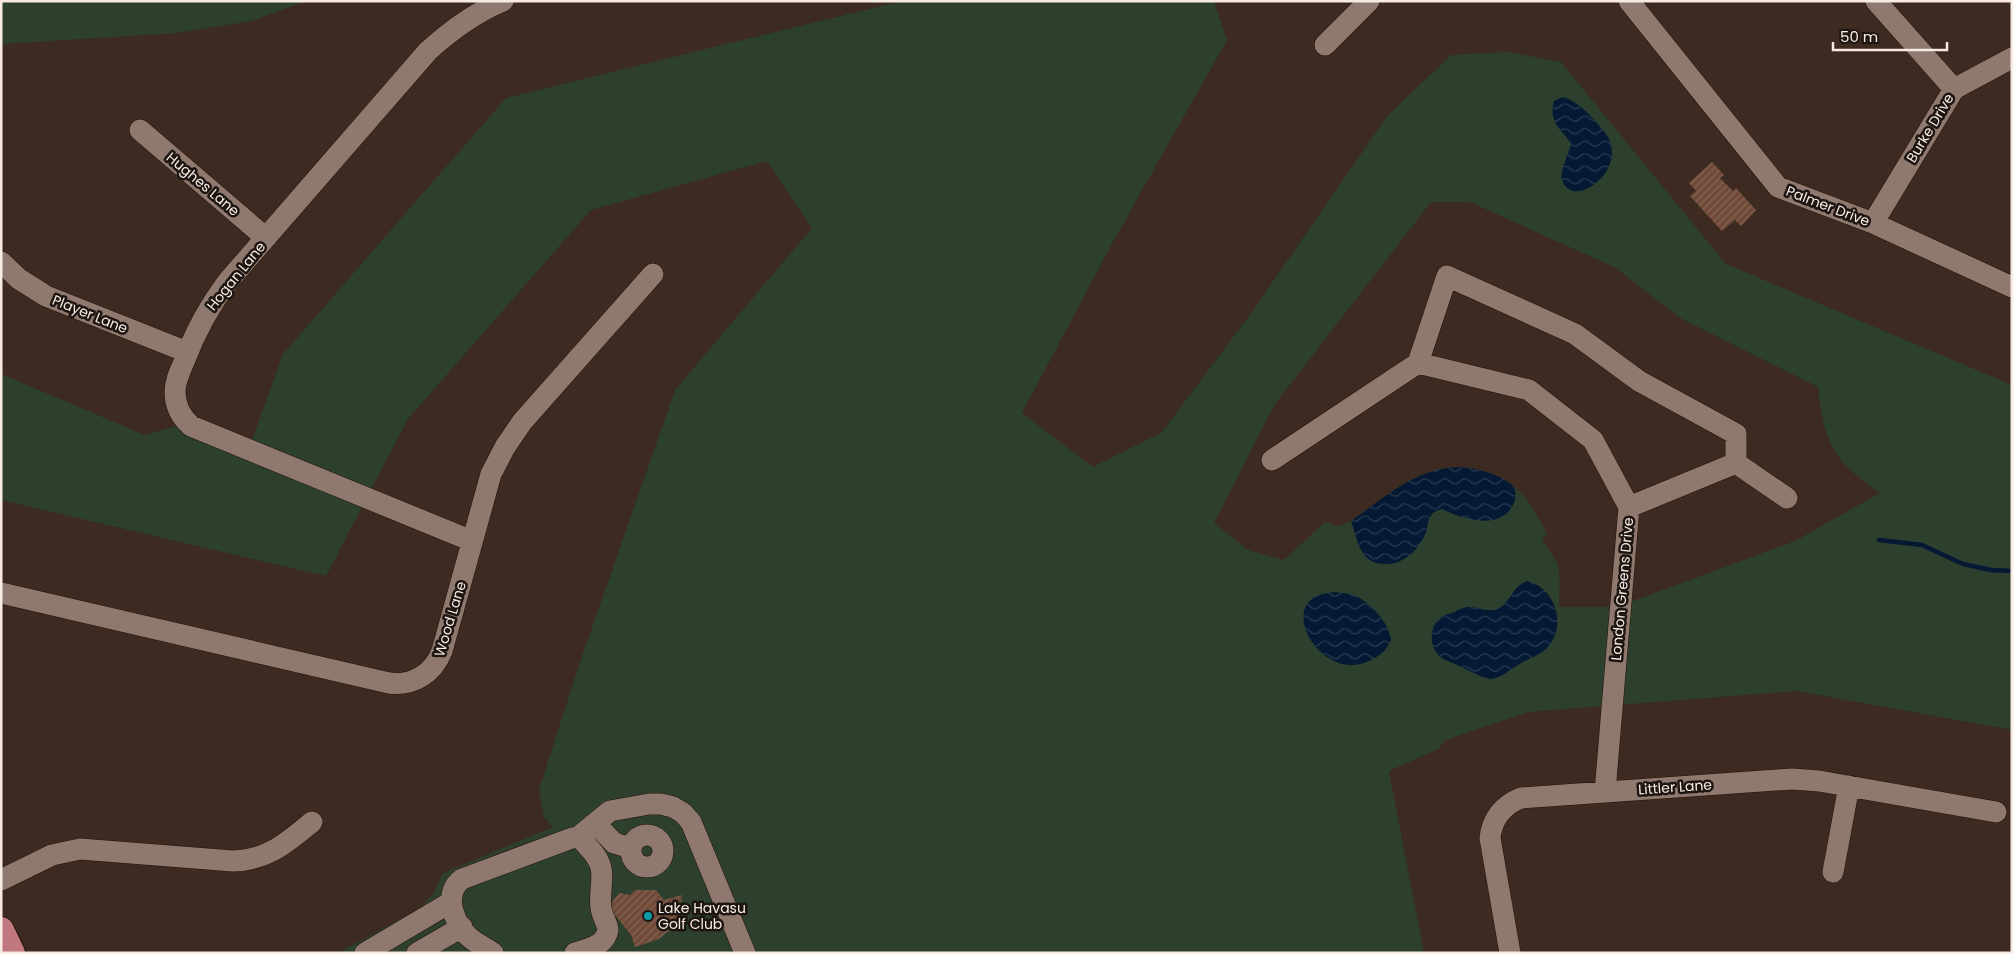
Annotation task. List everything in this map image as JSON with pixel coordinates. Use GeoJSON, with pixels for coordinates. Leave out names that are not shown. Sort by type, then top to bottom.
{"type":"FeatureCollection","features":[{"type":"Feature","properties":{"kind":"main road"},"geometry":{"type":"LineString","coordinates":[[1,930],[12,953]]}},
{"type":"Feature","properties":{"kind":"street","name":"Hogan Lane"},"geometry":{"type":"LineString","coordinates":[[472,541],[192,426],[179,411],[175,392],[176,380],[201,321],[214,300],[266,238],[428,51],[470,17],[503,1]]}},
{"type":"Feature","properties":{"kind":"street"},"geometry":{"type":"LineString","coordinates":[[1325,45],[1370,1]]}},
{"type":"Feature","properties":{"kind":"street","name":"Palmer Drive"},"geometry":{"type":"LineString","coordinates":[[1629,1],[1778,187],[1873,223],[2012,287]]}},
{"type":"Feature","properties":{"kind":"street"},"geometry":{"type":"LineString","coordinates":[[1876,1],[1954,89]]}},
{"type":"Feature","properties":{"kind":"street","name":"Burke Drive"},"geometry":{"type":"LineString","coordinates":[[1873,223],[1954,89],[2012,58]]}},
{"type":"Feature","properties":{"kind":"street","name":"Hughes Lane"},"geometry":{"type":"LineString","coordinates":[[140,130],[266,238]]}},
{"type":"Feature","properties":{"kind":"street","name":"Player Lane"},"geometry":{"type":"LineString","coordinates":[[1,262],[19,280],[46,296],[188,352]]}},
{"type":"Feature","properties":{"kind":"street","name":"Wood Lane"},"geometry":{"type":"LineString","coordinates":[[1,593],[389,683],[404,683],[423,676],[439,659],[491,474],[513,434],[653,274]]}},
{"type":"Feature","properties":{"kind":"street"},"geometry":{"type":"LineString","coordinates":[[1272,460],[1418,363],[1447,276],[1575,334],[1639,381],[1736,434],[1736,463]]}},
{"type":"Feature","properties":{"kind":"street","name":"London Greens Drive"},"geometry":{"type":"LineString","coordinates":[[1418,363],[1529,390],[1593,440],[1629,507],[1605,792]]}},
{"type":"Feature","properties":{"kind":"street"},"geometry":{"type":"LineString","coordinates":[[1736,463],[1786,498]]}},
{"type":"Feature","properties":{"kind":"street"},"geometry":{"type":"LineString","coordinates":[[1629,507],[1736,463]]}},
{"type":"Feature","properties":{"kind":"street","name":"Littler Lane"},"geometry":{"type":"LineString","coordinates":[[1510,953],[1490,846],[1491,831],[1496,818],[1505,807],[1521,798],[1773,779],[1819,781],[1996,812]]}},
{"type":"Feature","properties":{"kind":"street"},"geometry":{"type":"LineString","coordinates":[[1834,872],[1849,786]]}},
{"type":"Feature","properties":{"kind":"street"},"geometry":{"type":"LineString","coordinates":[[577,838],[613,810],[649,804],[669,806],[683,813],[692,822],[745,953]]}},
{"type":"Feature","properties":{"kind":"street"},"geometry":{"type":"LineString","coordinates":[[1,880],[46,858],[73,850],[87,849],[232,861],[253,859],[278,849],[312,822]]}},
{"type":"Feature","properties":{"kind":"street"},"geometry":{"type":"LineString","coordinates":[[595,823],[614,843],[631,848]]}},
{"type":"Feature","properties":{"kind":"street"},"geometry":{"type":"LineString","coordinates":[[493,953],[468,936],[452,910],[451,902],[456,885],[462,879],[572,838],[577,838],[585,841],[596,856],[601,867],[603,880],[601,909],[608,930],[605,939],[600,944],[575,953]]}},
{"type":"Feature","properties":{"kind":"street"},"geometry":{"type":"LineString","coordinates":[[365,953],[451,902]]}},
{"type":"Feature","properties":{"kind":"street"},"geometry":{"type":"LineString","coordinates":[[417,953],[462,927]]}},
{"type":"Feature","properties":{"kind":"green space"},"geometry":{"type":"Polygon","coordinates":[[[1,1],[306,1],[252,21],[177,33],[1,44],[1,1]]]}},
{"type":"Feature","properties":{"kind":"green space"},"geometry":{"type":"Polygon","coordinates":[[[902,1],[1214,1],[1227,40],[1114,240],[1022,413],[1093,467],[1162,432],[1252,312],[1387,116],[1451,55],[1509,52],[1561,62],[1726,264],[2012,385],[2012,730],[1797,691],[1528,712],[1446,740],[1438,749],[1389,771],[1424,953],[338,953],[420,908],[434,893],[443,873],[553,827],[544,817],[539,790],[579,665],[675,390],[812,228],[767,161],[591,210],[408,419],[326,576],[1,500],[1,374],[145,435],[196,420],[252,440],[283,354],[506,98],[902,1]],[[1431,202],[1275,404],[1214,523],[1248,550],[1284,560],[1325,522],[1337,526],[1348,523],[1414,478],[1444,468],[1475,469],[1490,473],[1504,480],[1517,489],[1533,509],[1547,534],[1542,538],[1558,566],[1560,581],[1559,607],[1617,607],[1795,541],[1880,493],[1851,471],[1834,449],[1824,423],[1818,387],[1680,318],[1616,268],[1470,202],[1431,202]]]}},
{"type":"Feature","properties":{"kind":"water"},"geometry":{"type":"Polygon","coordinates":[[[1563,97],[1577,104],[1593,118],[1608,137],[1612,150],[1610,163],[1604,174],[1596,183],[1586,189],[1576,191],[1568,188],[1561,177],[1571,143],[1556,124],[1553,108],[1554,101],[1563,97]]]}},
{"type":"Feature","properties":{"kind":"water"},"geometry":{"type":"Polygon","coordinates":[[[1462,467],[1492,474],[1512,485],[1515,490],[1515,500],[1507,513],[1489,521],[1469,519],[1442,509],[1434,512],[1431,516],[1420,544],[1406,558],[1387,564],[1378,563],[1365,556],[1358,543],[1351,521],[1389,493],[1417,477],[1446,468],[1462,467]]]}},
{"type":"Feature","properties":{"kind":"water"},"geometry":{"type":"Polygon","coordinates":[[[1527,581],[1545,591],[1555,608],[1557,629],[1553,639],[1544,651],[1502,675],[1491,679],[1445,660],[1438,654],[1433,646],[1432,634],[1434,625],[1439,619],[1467,607],[1497,609],[1505,604],[1518,586],[1527,581]]]}},
{"type":"Feature","properties":{"kind":"water"},"geometry":{"type":"Polygon","coordinates":[[[1334,592],[1352,594],[1360,598],[1378,613],[1383,620],[1391,640],[1385,650],[1379,655],[1369,661],[1353,665],[1338,663],[1324,655],[1314,644],[1306,631],[1303,618],[1306,606],[1317,596],[1334,592]]]}},
{"type":"Feature","properties":{"kind":"building"},"geometry":{"type":"Polygon","coordinates":[[[1712,162],[1724,175],[1720,178],[1733,191],[1736,188],[1756,210],[1741,226],[1735,220],[1722,231],[1690,196],[1696,191],[1689,183],[1712,162]]]}},
{"type":"Feature","properties":{"kind":"building","name":"Lake Havasu Golf Club"},"geometry":{"type":"Polygon","coordinates":[[[635,890],[656,890],[664,900],[682,895],[679,922],[659,939],[635,947],[631,935],[611,910],[613,900],[620,893],[630,895],[635,890]]]}},
{"type":"Feature","properties":{"kind":"waterway"},"geometry":{"type":"LineString","coordinates":[[1879,540],[1922,545],[1963,564],[1991,570],[2012,571]]}},
{"type":"Feature","properties":{"kind":"place","name":"Lake Havasu Golf Club"},"geometry":{"type":"Point","coordinates":[648,916]}}]}
